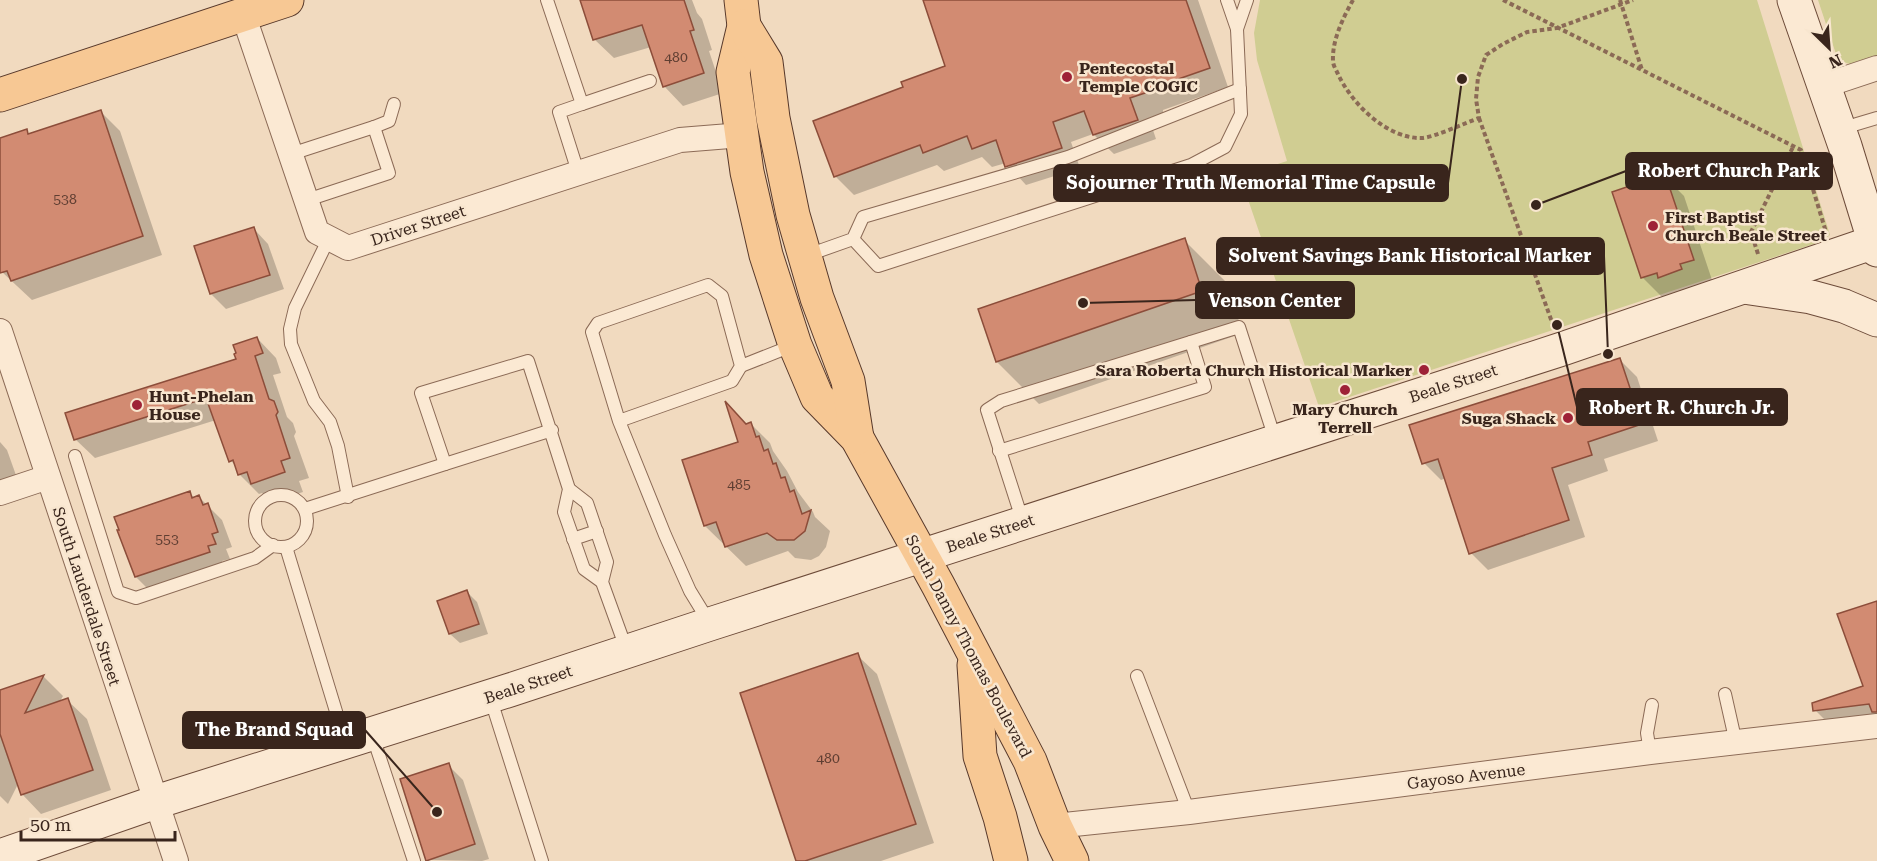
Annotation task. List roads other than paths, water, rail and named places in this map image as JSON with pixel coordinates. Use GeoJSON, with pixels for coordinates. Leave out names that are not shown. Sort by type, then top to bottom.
{"type":"FeatureCollection","features":[{"type":"Feature","properties":{"kind":"main road"},"geometry":{"type":"LineString","coordinates":[[0,95],[286,0]]}},
{"type":"Feature","properties":{"kind":"main road","name":"South Danny Thomas Boulevard"},"geometry":{"type":"LineString","coordinates":[[742,13],[733,72],[742,135],[766,255],[795,345],[817,397],[857,438],[922,555],[1030,761],[1055,826],[1072,861]]}},
{"type":"Feature","properties":{"kind":"main road","name":"South Danny Thomas Boulevard"},"geometry":{"type":"LineString","coordinates":[[742,13],[766,62],[783,173],[804,256],[831,340],[848,381],[857,438]]}},
{"type":"Feature","properties":{"kind":"main road"},"geometry":{"type":"LineString","coordinates":[[973,651],[980,756],[1000,817],[1011,861]]}},
{"type":"Feature","properties":{"kind":"main road"},"geometry":{"type":"LineString","coordinates":[[1049,861],[1055,826]]}},
{"type":"Feature","properties":{"kind":"main road"},"geometry":{"type":"LineString","coordinates":[[1055,826],[1090,861]]}},
{"type":"Feature","properties":{"kind":"street"},"geometry":{"type":"LineString","coordinates":[[1794,0],[1876,244]]}},
{"type":"Feature","properties":{"kind":"street"},"geometry":{"type":"LineString","coordinates":[[243,14],[317,232],[329,238]]}},
{"type":"Feature","properties":{"kind":"street"},"geometry":{"type":"LineString","coordinates":[[1823,86],[1877,68]]}},
{"type":"Feature","properties":{"kind":"street","name":"Driver Street"},"geometry":{"type":"LineString","coordinates":[[329,238],[348,248],[680,140],[742,135]]}},
{"type":"Feature","properties":{"kind":"street","name":"Beale Street"},"geometry":{"type":"LineString","coordinates":[[0,856],[156,802],[1562,349],[1876,244]]}},
{"type":"Feature","properties":{"kind":"street"},"geometry":{"type":"LineString","coordinates":[[1746,287],[1811,297],[1844,306],[1877,320]]}},
{"type":"Feature","properties":{"kind":"street","name":"South Lauderdale Street"},"geometry":{"type":"LineString","coordinates":[[0,331],[176,861]]}},
{"type":"Feature","properties":{"kind":"street"},"geometry":{"type":"LineString","coordinates":[[0,493],[48,477]]}},
{"type":"Feature","properties":{"kind":"street","name":"Gayoso Avenue"},"geometry":{"type":"LineString","coordinates":[[1055,826],[1189,812],[1650,752],[1736,744],[1877,726]]}},
{"type":"Feature","properties":{"kind":"lane"},"geometry":{"type":"LineString","coordinates":[[547,0],[582,104]]}},
{"type":"Feature","properties":{"kind":"lane"},"geometry":{"type":"LineString","coordinates":[[853,239],[878,266],[1191,165],[1225,147],[1241,114],[1237,29],[1227,0]]}},
{"type":"Feature","properties":{"kind":"lane"},"geometry":{"type":"LineString","coordinates":[[1237,29],[1247,0]]}},
{"type":"Feature","properties":{"kind":"lane"},"geometry":{"type":"LineString","coordinates":[[578,172],[559,112],[650,81]]}},
{"type":"Feature","properties":{"kind":"lane"},"geometry":{"type":"LineString","coordinates":[[804,256],[853,239],[863,217],[1068,157],[1240,89]]}},
{"type":"Feature","properties":{"kind":"lane"},"geometry":{"type":"LineString","coordinates":[[291,154],[389,122],[394,104]]}},
{"type":"Feature","properties":{"kind":"lane"},"geometry":{"type":"LineString","coordinates":[[1839,129],[1877,118]]}},
{"type":"Feature","properties":{"kind":"lane"},"geometry":{"type":"LineString","coordinates":[[307,200],[389,173],[374,127]]}},
{"type":"Feature","properties":{"kind":"lane"},"geometry":{"type":"LineString","coordinates":[[329,238],[295,308],[290,329],[291,344],[314,401],[330,422],[338,446],[348,496]]}},
{"type":"Feature","properties":{"kind":"lane"},"geometry":{"type":"LineString","coordinates":[[710,624],[690,591],[620,421],[592,332],[598,323],[708,285],[722,296],[741,366]]}},
{"type":"Feature","properties":{"kind":"lane"},"geometry":{"type":"LineString","coordinates":[[1023,523],[987,410],[1001,401],[1239,327],[1275,440]]}},
{"type":"Feature","properties":{"kind":"lane"},"geometry":{"type":"LineString","coordinates":[[999,451],[1205,387],[1191,342]]}},
{"type":"Feature","properties":{"kind":"lane"},"geometry":{"type":"LineString","coordinates":[[620,421],[732,381],[741,366],[795,345]]}},
{"type":"Feature","properties":{"kind":"lane"},"geometry":{"type":"LineString","coordinates":[[445,464],[421,393],[528,361],[552,430],[569,489],[564,512],[573,539],[584,569],[602,582]]}},
{"type":"Feature","properties":{"kind":"lane"},"geometry":{"type":"LineString","coordinates":[[305,509],[552,430]]}},
{"type":"Feature","properties":{"kind":"lane"},"geometry":{"type":"LineString","coordinates":[[75,456],[118,592],[135,598],[255,558],[273,545]]}},
{"type":"Feature","properties":{"kind":"lane"},"geometry":{"type":"LineString","coordinates":[[569,489],[587,503],[607,562],[602,582],[627,651]]}},
{"type":"Feature","properties":{"kind":"lane"},"geometry":{"type":"LineString","coordinates":[[287,496],[295,499],[305,509],[307,522],[305,530],[301,538],[286,547],[273,545],[263,539],[255,525],[256,516],[264,502],[271,498],[287,496]]}},
{"type":"Feature","properties":{"kind":"lane"},"geometry":{"type":"LineString","coordinates":[[573,539],[597,531]]}},
{"type":"Feature","properties":{"kind":"lane"},"geometry":{"type":"LineString","coordinates":[[286,547],[359,738],[414,861]]}},
{"type":"Feature","properties":{"kind":"lane"},"geometry":{"type":"LineString","coordinates":[[1137,676],[1189,812]]}},
{"type":"Feature","properties":{"kind":"lane"},"geometry":{"type":"LineString","coordinates":[[1725,694],[1736,744]]}},
{"type":"Feature","properties":{"kind":"lane"},"geometry":{"type":"LineString","coordinates":[[490,696],[542,861]]}},
{"type":"Feature","properties":{"kind":"lane"},"geometry":{"type":"LineString","coordinates":[[1650,752],[1647,733],[1652,705]]}},
{"type":"Feature","properties":{"kind":"place","name":"Pentecostal Temple COGIC"},"geometry":{"type":"Point","coordinates":[1067,77]}},
{"type":"Feature","properties":{"kind":"place","name":"Sojourner Truth Memorial Time Capsule"},"geometry":{"type":"Point","coordinates":[1462,79]}},
{"type":"Feature","properties":{"kind":"place","name":"Robert Church Park"},"geometry":{"type":"Point","coordinates":[1536,205]}},
{"type":"Feature","properties":{"kind":"place","name":"First Baptist Church Beale Street"},"geometry":{"type":"Point","coordinates":[1653,226]}},
{"type":"Feature","properties":{"kind":"place","name":"Venson Center"},"geometry":{"type":"Point","coordinates":[1083,303]}},
{"type":"Feature","properties":{"kind":"place","name":"Robert R. Church Jr."},"geometry":{"type":"Point","coordinates":[1557,325]}},
{"type":"Feature","properties":{"kind":"place","name":"Solvent Savings Bank Historical Marker"},"geometry":{"type":"Point","coordinates":[1608,354]}},
{"type":"Feature","properties":{"kind":"place","name":"Sara Roberta Church Historical Marker"},"geometry":{"type":"Point","coordinates":[1424,370]}},
{"type":"Feature","properties":{"kind":"place","name":"Mary Church Terrell"},"geometry":{"type":"Point","coordinates":[1345,390]}},
{"type":"Feature","properties":{"kind":"place","name":"Hunt-Phelan House"},"geometry":{"type":"Point","coordinates":[137,405]}},
{"type":"Feature","properties":{"kind":"place","name":"Suga Shack"},"geometry":{"type":"Point","coordinates":[1568,418]}},
{"type":"Feature","properties":{"kind":"place","name":"The Brand Squad"},"geometry":{"type":"Point","coordinates":[437,812]}}]}
